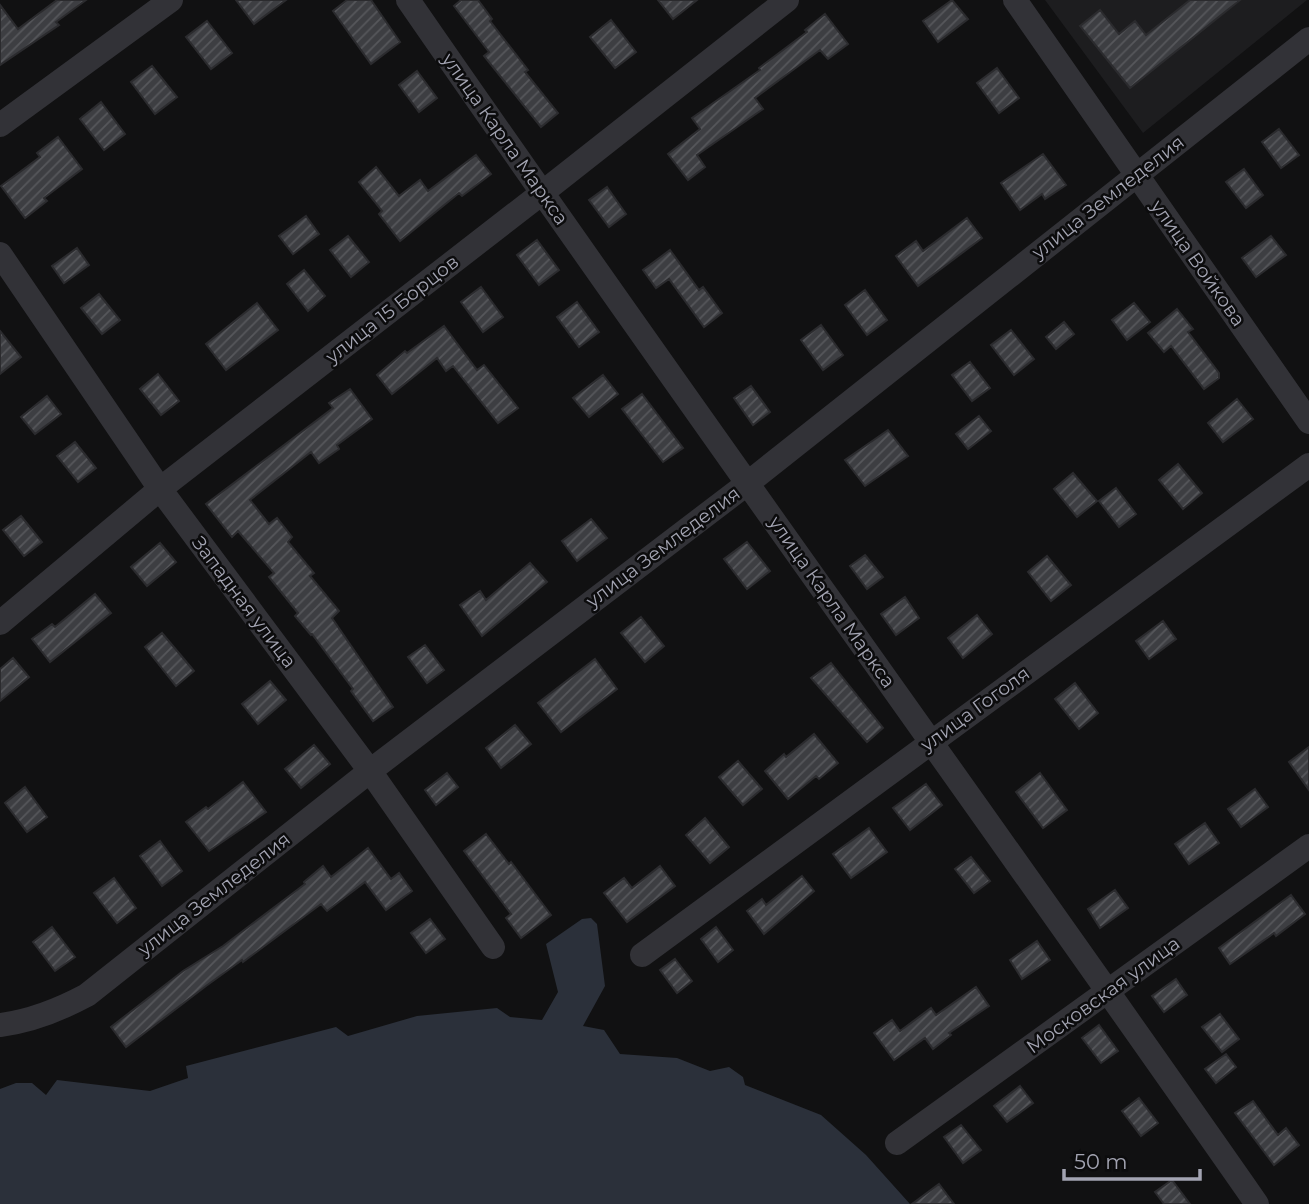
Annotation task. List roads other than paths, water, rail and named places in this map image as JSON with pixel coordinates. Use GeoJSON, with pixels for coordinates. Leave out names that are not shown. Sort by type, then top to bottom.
{"type":"FeatureCollection","features":[{"type":"Feature","properties":{"kind":"street"},"geometry":{"type":"LineString","coordinates":[[0,125],[171,0]]}},
{"type":"Feature","properties":{"kind":"street","name":"улица Карла Маркса"},"geometry":{"type":"LineString","coordinates":[[408,0],[1257,1204]]}},
{"type":"Feature","properties":{"kind":"street","name":"улица 15 Борцов"},"geometry":{"type":"LineString","coordinates":[[0,623],[160,489],[787,0]]}},
{"type":"Feature","properties":{"kind":"street","name":"улица Войкова"},"geometry":{"type":"LineString","coordinates":[[1015,0],[1309,422]]}},
{"type":"Feature","properties":{"kind":"street","name":"улица Земледелия"},"geometry":{"type":"LineString","coordinates":[[0,1025],[27,1021],[87,995],[370,771],[748,483],[1309,39]]}},
{"type":"Feature","properties":{"kind":"street","name":"Западная улица"},"geometry":{"type":"LineString","coordinates":[[0,254],[160,489],[370,771],[493,947]]}},
{"type":"Feature","properties":{"kind":"street","name":"улица Гоголя"},"geometry":{"type":"LineString","coordinates":[[642,955],[1309,465]]}},
{"type":"Feature","properties":{"kind":"street","name":"Московская улица"},"geometry":{"type":"LineString","coordinates":[[897,1143],[1309,846]]}}]}
